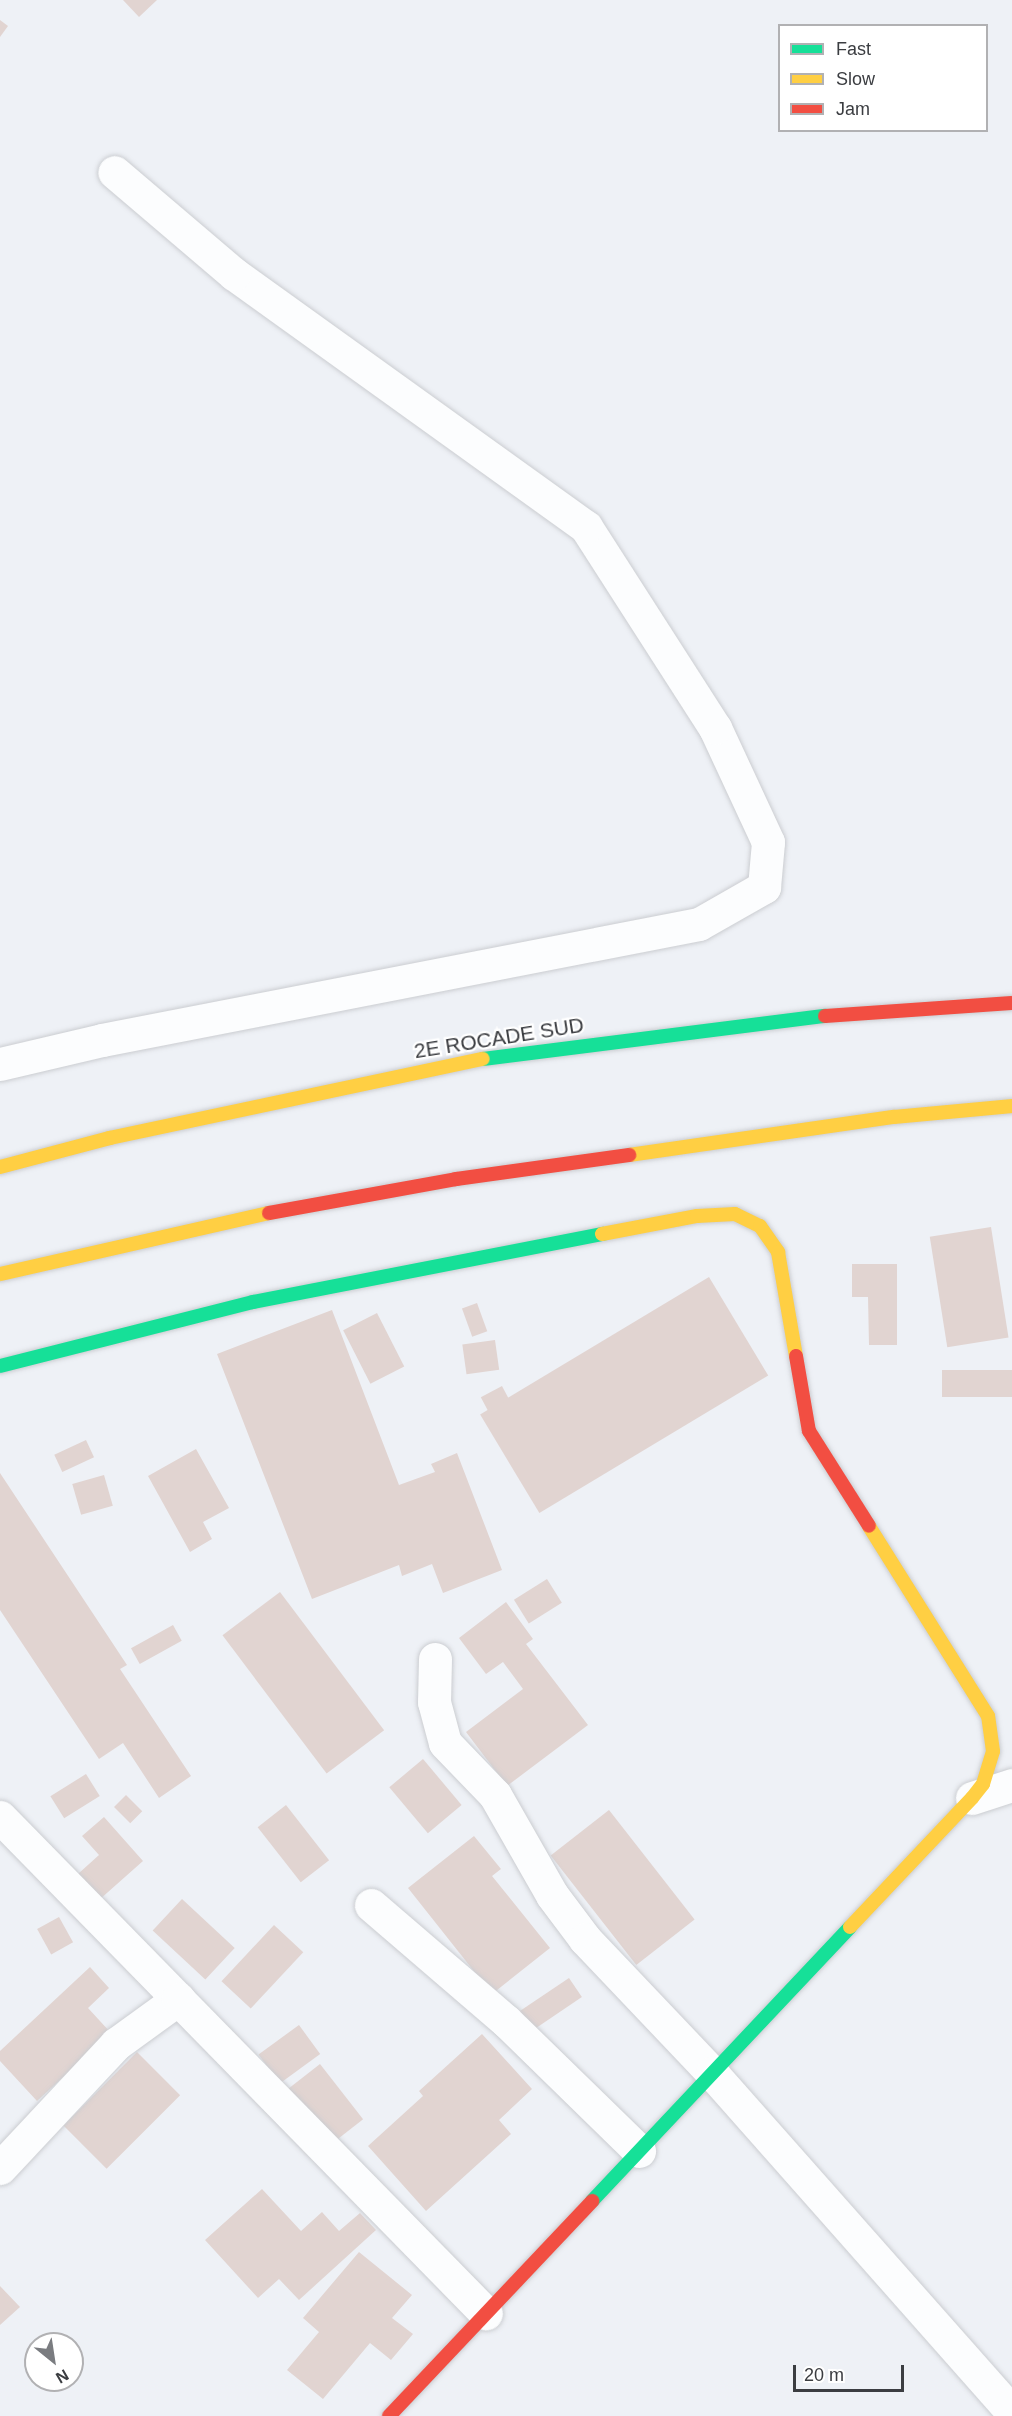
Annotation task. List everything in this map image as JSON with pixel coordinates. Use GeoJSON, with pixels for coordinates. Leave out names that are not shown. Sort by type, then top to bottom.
{"type":"FeatureCollection","features":[{"type":"Feature","properties":{"kind":"main road","name":"2E ROCADE SUD"},"geometry":{"type":"LineString","coordinates":[[0,1167],[110,1138],[468,1061],[781,1019],[1012,1003]]}},
{"type":"Feature","properties":{"kind":"main road"},"geometry":{"type":"LineString","coordinates":[[0,1274],[217,1223],[456,1179],[894,1117],[1012,1106]]}},
{"type":"Feature","properties":{"kind":"main road"},"geometry":{"type":"LineString","coordinates":[[0,1366],[253,1302],[697,1216],[735,1214],[760,1226],[778,1252],[809,1431],[988,1716],[993,1751],[983,1784],[972,1798],[389,2416]]}},
{"type":"Feature","properties":{"kind":"street"},"geometry":{"type":"LineString","coordinates":[[0,1064],[102,1040],[699,924],[764,887],[768,842],[715,728],[586,527],[234,274],[114,172]]}},
{"type":"Feature","properties":{"kind":"street"},"geometry":{"type":"LineString","coordinates":[[435,1659],[434,1702],[445,1743],[495,1794],[552,1894],[585,1939],[712,2073],[1012,2412]]}},
{"type":"Feature","properties":{"kind":"street"},"geometry":{"type":"LineString","coordinates":[[972,1798],[1012,1785]]}},
{"type":"Feature","properties":{"kind":"street"},"geometry":{"type":"LineString","coordinates":[[0,1817],[486,2313]]}},
{"type":"Feature","properties":{"kind":"street"},"geometry":{"type":"LineString","coordinates":[[371,1905],[506,2020],[639,2151]]}},
{"type":"Feature","properties":{"kind":"street"},"geometry":{"type":"LineString","coordinates":[[0,2168],[116,2044],[178,1999]]}},
{"type":"Feature","properties":{"kind":"building"},"geometry":{"type":"Polygon","coordinates":[[[123,0],[157,0],[139,17],[123,0]]]}},
{"type":"Feature","properties":{"kind":"building"},"geometry":{"type":"Polygon","coordinates":[[[0,20],[8,26],[0,37],[0,20]]]}},
{"type":"Feature","properties":{"kind":"building"},"geometry":{"type":"Polygon","coordinates":[[[991,1227],[1009,1338],[947,1347],[930,1237],[991,1227]]]}},
{"type":"Feature","properties":{"kind":"building"},"geometry":{"type":"Polygon","coordinates":[[[852,1264],[897,1264],[897,1345],[869,1345],[868,1297],[852,1297],[852,1264]]]}},
{"type":"Feature","properties":{"kind":"building"},"geometry":{"type":"Polygon","coordinates":[[[709,1277],[768,1376],[539,1513],[480,1415],[709,1277]]]}},
{"type":"Feature","properties":{"kind":"building"},"geometry":{"type":"Polygon","coordinates":[[[477,1303],[487,1331],[472,1337],[462,1308],[477,1303]]]}},
{"type":"Feature","properties":{"kind":"building"},"geometry":{"type":"Polygon","coordinates":[[[332,1310],[399,1485],[435,1472],[431,1464],[457,1453],[502,1570],[443,1593],[432,1564],[402,1576],[399,1565],[312,1599],[217,1354],[332,1310]]]}},
{"type":"Feature","properties":{"kind":"building"},"geometry":{"type":"Polygon","coordinates":[[[377,1313],[404,1366],[370,1384],[343,1330],[377,1313]]]}},
{"type":"Feature","properties":{"kind":"building"},"geometry":{"type":"Polygon","coordinates":[[[495,1340],[499,1370],[466,1374],[462,1345],[495,1340]]]}},
{"type":"Feature","properties":{"kind":"building"},"geometry":{"type":"Polygon","coordinates":[[[942,1370],[1012,1370],[1012,1397],[942,1397],[942,1370]]]}},
{"type":"Feature","properties":{"kind":"building"},"geometry":{"type":"Polygon","coordinates":[[[502,1386],[509,1399],[488,1411],[481,1397],[502,1386]]]}},
{"type":"Feature","properties":{"kind":"building"},"geometry":{"type":"Polygon","coordinates":[[[86,1440],[94,1457],[62,1472],[54,1455],[86,1440]]]}},
{"type":"Feature","properties":{"kind":"building"},"geometry":{"type":"Polygon","coordinates":[[[196,1449],[229,1508],[203,1522],[212,1539],[190,1552],[148,1476],[196,1449]]]}},
{"type":"Feature","properties":{"kind":"building"},"geometry":{"type":"Polygon","coordinates":[[[0,1473],[127,1665],[120,1669],[191,1776],[159,1798],[123,1743],[99,1759],[0,1610],[0,1473]]]}},
{"type":"Feature","properties":{"kind":"building"},"geometry":{"type":"Polygon","coordinates":[[[104,1475],[113,1506],[81,1515],[72,1484],[104,1475]]]}},
{"type":"Feature","properties":{"kind":"building"},"geometry":{"type":"Polygon","coordinates":[[[547,1579],[562,1603],[529,1623],[514,1600],[547,1579]]]}},
{"type":"Feature","properties":{"kind":"building"},"geometry":{"type":"Polygon","coordinates":[[[280,1592],[384,1730],[327,1773],[222,1635],[280,1592]]]}},
{"type":"Feature","properties":{"kind":"building"},"geometry":{"type":"Polygon","coordinates":[[[506,1602],[533,1639],[526,1644],[588,1725],[507,1786],[466,1732],[523,1689],[503,1662],[486,1674],[459,1638],[506,1602]]]}},
{"type":"Feature","properties":{"kind":"building"},"geometry":{"type":"Polygon","coordinates":[[[173,1625],[182,1641],[140,1664],[131,1648],[173,1625]]]}},
{"type":"Feature","properties":{"kind":"building"},"geometry":{"type":"Polygon","coordinates":[[[423,1759],[462,1805],[428,1833],[389,1787],[423,1759]]]}},
{"type":"Feature","properties":{"kind":"building"},"geometry":{"type":"Polygon","coordinates":[[[86,1774],[100,1796],[64,1818],[50,1796],[86,1774]]]}},
{"type":"Feature","properties":{"kind":"building"},"geometry":{"type":"Polygon","coordinates":[[[126,1795],[142,1811],[130,1823],[114,1807],[126,1795]]]}},
{"type":"Feature","properties":{"kind":"building"},"geometry":{"type":"Polygon","coordinates":[[[286,1805],[329,1860],[301,1882],[258,1827],[286,1805]]]}},
{"type":"Feature","properties":{"kind":"building"},"geometry":{"type":"Polygon","coordinates":[[[609,1810],[695,1920],[636,1965],[551,1856],[609,1810]]]}},
{"type":"Feature","properties":{"kind":"building"},"geometry":{"type":"Polygon","coordinates":[[[104,1817],[143,1861],[90,1908],[68,1883],[99,1855],[82,1836],[104,1817]]]}},
{"type":"Feature","properties":{"kind":"building"},"geometry":{"type":"Polygon","coordinates":[[[474,1836],[501,1869],[492,1876],[550,1948],[492,1994],[408,1888],[474,1836]]]}},
{"type":"Feature","properties":{"kind":"building"},"geometry":{"type":"Polygon","coordinates":[[[182,1899],[235,1948],[205,1980],[153,1930],[182,1899]]]}},
{"type":"Feature","properties":{"kind":"building"},"geometry":{"type":"Polygon","coordinates":[[[59,1917],[73,1942],[51,1954],[37,1929],[59,1917]]]}},
{"type":"Feature","properties":{"kind":"building"},"geometry":{"type":"Polygon","coordinates":[[[274,1925],[303,1952],[251,2009],[221,1981],[274,1925]]]}},
{"type":"Feature","properties":{"kind":"building"},"geometry":{"type":"Polygon","coordinates":[[[90,1967],[109,1988],[88,2008],[111,2033],[37,2101],[0,2061],[0,2051],[90,1967]]]}},
{"type":"Feature","properties":{"kind":"building"},"geometry":{"type":"Polygon","coordinates":[[[569,1978],[582,1997],[531,2031],[518,2012],[569,1978]]]}},
{"type":"Feature","properties":{"kind":"building"},"geometry":{"type":"Polygon","coordinates":[[[299,2025],[320,2054],[280,2084],[259,2054],[299,2025]]]}},
{"type":"Feature","properties":{"kind":"building"},"geometry":{"type":"Polygon","coordinates":[[[482,2034],[532,2089],[499,2120],[511,2134],[426,2211],[368,2146],[423,2096],[419,2091],[482,2034]]]}},
{"type":"Feature","properties":{"kind":"building"},"geometry":{"type":"Polygon","coordinates":[[[137,2052],[180,2095],[107,2169],[63,2126],[137,2052]]]}},
{"type":"Feature","properties":{"kind":"building"},"geometry":{"type":"Polygon","coordinates":[[[320,2064],[363,2119],[331,2144],[288,2089],[320,2064]]]}},
{"type":"Feature","properties":{"kind":"building"},"geometry":{"type":"Polygon","coordinates":[[[262,2189],[301,2231],[322,2212],[339,2231],[360,2213],[376,2230],[299,2300],[279,2279],[258,2298],[205,2240],[262,2189]]]}},
{"type":"Feature","properties":{"kind":"building"},"geometry":{"type":"Polygon","coordinates":[[[359,2252],[412,2295],[392,2318],[413,2334],[391,2360],[370,2343],[323,2399],[287,2370],[319,2332],[303,2318],[359,2252]]]}},
{"type":"Feature","properties":{"kind":"building"},"geometry":{"type":"Polygon","coordinates":[[[0,2286],[20,2307],[0,2325],[0,2286]]]}},
{"type":"Feature","properties":{"kind":"traffic: fast"},"geometry":{"type":"LineString","coordinates":[[483,1059],[825,1016]]}},
{"type":"Feature","properties":{"kind":"traffic: fast"},"geometry":{"type":"LineString","coordinates":[[0,1366],[253,1302],[602,1234]]}},
{"type":"Feature","properties":{"kind":"traffic: fast"},"geometry":{"type":"LineString","coordinates":[[592,2201],[850,1927]]}},
{"type":"Feature","properties":{"kind":"traffic: slow"},"geometry":{"type":"LineString","coordinates":[[0,1167],[110,1138],[483,1059]]}},
{"type":"Feature","properties":{"kind":"traffic: slow"},"geometry":{"type":"LineString","coordinates":[[629,1155],[894,1117],[1012,1106]]}},
{"type":"Feature","properties":{"kind":"traffic: slow"},"geometry":{"type":"LineString","coordinates":[[0,1274],[269,1213]]}},
{"type":"Feature","properties":{"kind":"traffic: slow"},"geometry":{"type":"LineString","coordinates":[[602,1234],[697,1216],[735,1214],[760,1226],[778,1252],[796,1356]]}},
{"type":"Feature","properties":{"kind":"traffic: slow"},"geometry":{"type":"LineString","coordinates":[[850,1927],[972,1798],[983,1784],[993,1751],[988,1716],[869,1526]]}},
{"type":"Feature","properties":{"kind":"traffic: jam"},"geometry":{"type":"LineString","coordinates":[[825,1016],[1012,1003]]}},
{"type":"Feature","properties":{"kind":"traffic: jam"},"geometry":{"type":"LineString","coordinates":[[269,1213],[456,1179],[629,1155]]}},
{"type":"Feature","properties":{"kind":"traffic: jam"},"geometry":{"type":"LineString","coordinates":[[796,1356],[809,1431],[869,1526]]}},
{"type":"Feature","properties":{"kind":"traffic: jam"},"geometry":{"type":"LineString","coordinates":[[389,2416],[592,2201]]}}]}
